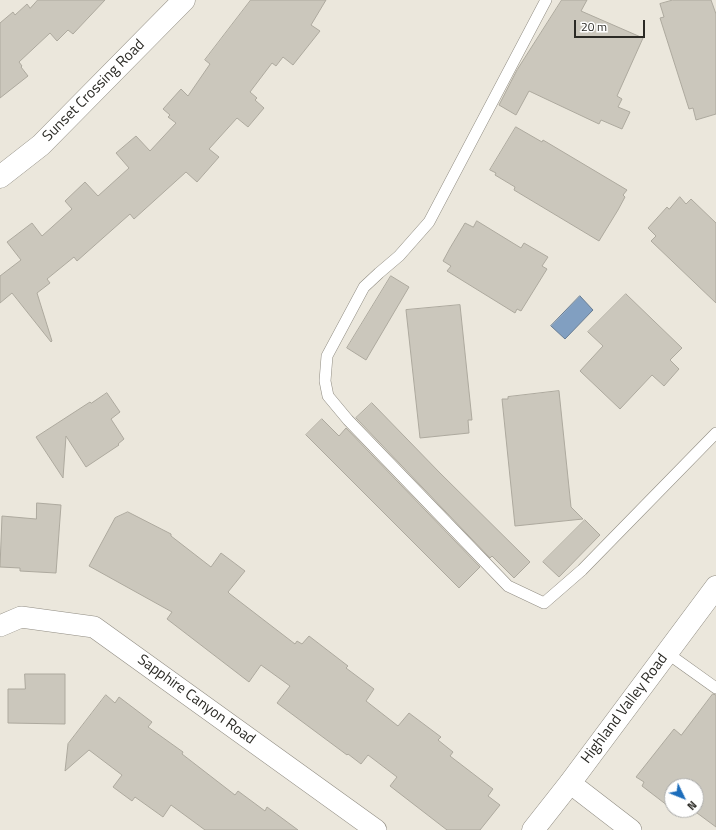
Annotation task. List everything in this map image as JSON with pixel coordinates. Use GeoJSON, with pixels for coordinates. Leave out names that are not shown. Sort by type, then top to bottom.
{"type":"FeatureCollection","features":[{"type":"Feature","properties":{"kind":"street","name":"Sunset Crossing Road"},"geometry":{"type":"LineString","coordinates":[[0,177],[41,145],[184,0]]}},
{"type":"Feature","properties":{"kind":"street","name":"Highland Valley Road"},"geometry":{"type":"LineString","coordinates":[[533,830],[570,783],[716,587]]}},
{"type":"Feature","properties":{"kind":"street","name":"Sapphire Canyon Road"},"geometry":{"type":"LineString","coordinates":[[0,626],[22,617],[94,626],[376,830]]}},
{"type":"Feature","properties":{"kind":"street"},"geometry":{"type":"LineString","coordinates":[[570,783],[631,830]]}},
{"type":"Feature","properties":{"kind":"lane"},"geometry":{"type":"LineString","coordinates":[[546,0],[429,222],[399,256],[379,272],[364,287],[327,356],[325,381],[328,396],[348,420],[508,586],[544,603],[582,570],[716,433]]}},
{"type":"Feature","properties":{"kind":"lane"},"geometry":{"type":"LineString","coordinates":[[667,653],[716,688]]}},
{"type":"Feature","properties":{"kind":"water"},"geometry":{"type":"Polygon","coordinates":[[[580,296],[593,310],[565,339],[551,326],[580,296]]]}},
{"type":"Feature","properties":{"kind":"building"},"geometry":{"type":"Polygon","coordinates":[[[38,0],[105,0],[73,34],[68,30],[57,41],[50,33],[19,62],[28,76],[0,98],[0,23],[13,12],[15,15],[27,4],[30,8],[38,0]]]}},
{"type":"Feature","properties":{"kind":"building"},"geometry":{"type":"Polygon","coordinates":[[[251,0],[326,0],[311,25],[320,31],[293,65],[283,57],[276,66],[272,63],[250,92],[257,98],[255,100],[264,108],[248,127],[237,118],[209,149],[219,157],[197,182],[186,172],[134,219],[130,214],[77,261],[74,257],[47,279],[50,283],[37,293],[52,341],[51,342],[12,293],[0,303],[0,276],[21,260],[7,242],[32,223],[42,236],[72,209],[65,201],[85,182],[98,196],[129,168],[116,153],[136,136],[150,151],[176,123],[168,117],[170,115],[163,109],[181,89],[188,96],[210,64],[205,60],[251,0]]]}},
{"type":"Feature","properties":{"kind":"building"},"geometry":{"type":"Polygon","coordinates":[[[562,0],[587,0],[581,11],[643,38],[617,96],[622,99],[618,107],[630,112],[622,129],[601,120],[599,124],[529,91],[516,115],[499,105],[517,70],[562,0]]]}},
{"type":"Feature","properties":{"kind":"building"},"geometry":{"type":"Polygon","coordinates":[[[673,0],[711,0],[716,14],[716,114],[696,120],[693,108],[689,109],[660,18],[664,17],[660,4],[673,0]]]}},
{"type":"Feature","properties":{"kind":"building"},"geometry":{"type":"Polygon","coordinates":[[[516,127],[542,142],[543,140],[627,190],[623,195],[625,197],[618,210],[599,241],[514,190],[515,187],[495,175],[496,173],[490,170],[516,127]]]}},
{"type":"Feature","properties":{"kind":"building"},"geometry":{"type":"Polygon","coordinates":[[[680,197],[686,204],[691,199],[716,223],[716,303],[651,241],[656,236],[648,228],[667,207],[669,209],[680,197]]]}},
{"type":"Feature","properties":{"kind":"building"},"geometry":{"type":"Polygon","coordinates":[[[477,221],[521,248],[524,243],[548,257],[542,266],[547,269],[521,311],[517,309],[515,313],[447,271],[451,266],[443,261],[465,223],[473,227],[477,221]]]}},
{"type":"Feature","properties":{"kind":"building"},"geometry":{"type":"Polygon","coordinates":[[[391,276],[409,287],[366,360],[347,348],[391,276]]]}},
{"type":"Feature","properties":{"kind":"building"},"geometry":{"type":"Polygon","coordinates":[[[626,294],[682,348],[670,360],[679,369],[664,386],[652,375],[620,409],[580,371],[603,346],[588,332],[626,294]]]}},
{"type":"Feature","properties":{"kind":"building"},"geometry":{"type":"Polygon","coordinates":[[[460,305],[472,420],[468,420],[469,433],[420,438],[406,310],[460,305]]]}},
{"type":"Feature","properties":{"kind":"building"},"geometry":{"type":"Polygon","coordinates":[[[559,391],[571,507],[583,519],[515,526],[502,399],[559,391]]]}},
{"type":"Feature","properties":{"kind":"building"},"geometry":{"type":"Polygon","coordinates":[[[107,393],[120,412],[111,419],[124,439],[118,444],[119,445],[86,467],[66,436],[63,478],[36,437],[90,402],[91,403],[107,393]]]}},
{"type":"Feature","properties":{"kind":"building"},"geometry":{"type":"Polygon","coordinates":[[[372,403],[530,562],[514,578],[492,556],[490,558],[356,418],[372,403]]]}},
{"type":"Feature","properties":{"kind":"building"},"geometry":{"type":"Polygon","coordinates":[[[322,419],[339,436],[346,428],[480,567],[459,588],[306,435],[322,419]]]}},
{"type":"Feature","properties":{"kind":"building"},"geometry":{"type":"Polygon","coordinates":[[[37,503],[61,505],[56,573],[20,571],[20,568],[0,567],[2,516],[36,519],[37,503]]]}},
{"type":"Feature","properties":{"kind":"building"},"geometry":{"type":"Polygon","coordinates":[[[128,512],[171,534],[171,536],[211,567],[221,553],[245,571],[228,592],[230,594],[295,644],[297,641],[302,644],[309,636],[348,666],[346,668],[374,689],[366,701],[398,726],[409,713],[441,737],[438,740],[453,752],[450,756],[493,789],[488,796],[500,805],[480,830],[447,830],[390,786],[397,777],[368,755],[361,764],[277,703],[290,686],[261,665],[249,682],[167,619],[172,612],[89,566],[115,518],[128,512]]]}},
{"type":"Feature","properties":{"kind":"building"},"geometry":{"type":"Polygon","coordinates":[[[585,520],[600,535],[559,577],[543,562],[585,520]]]}},
{"type":"Feature","properties":{"kind":"building"},"geometry":{"type":"Polygon","coordinates":[[[25,674],[65,674],[65,724],[8,723],[8,689],[25,689],[25,674]]]}},
{"type":"Feature","properties":{"kind":"building"},"geometry":{"type":"Polygon","coordinates":[[[713,694],[716,695],[716,827],[704,818],[704,778],[664,778],[664,803],[642,786],[644,782],[636,777],[674,729],[681,735],[713,694]]]}},
{"type":"Feature","properties":{"kind":"building"},"geometry":{"type":"Polygon","coordinates":[[[106,695],[115,703],[119,697],[152,722],[148,727],[183,752],[182,754],[235,795],[238,791],[265,811],[267,807],[298,830],[205,830],[171,805],[163,817],[135,797],[132,801],[113,787],[122,775],[89,750],[65,771],[68,744],[106,695]]]}}]}
